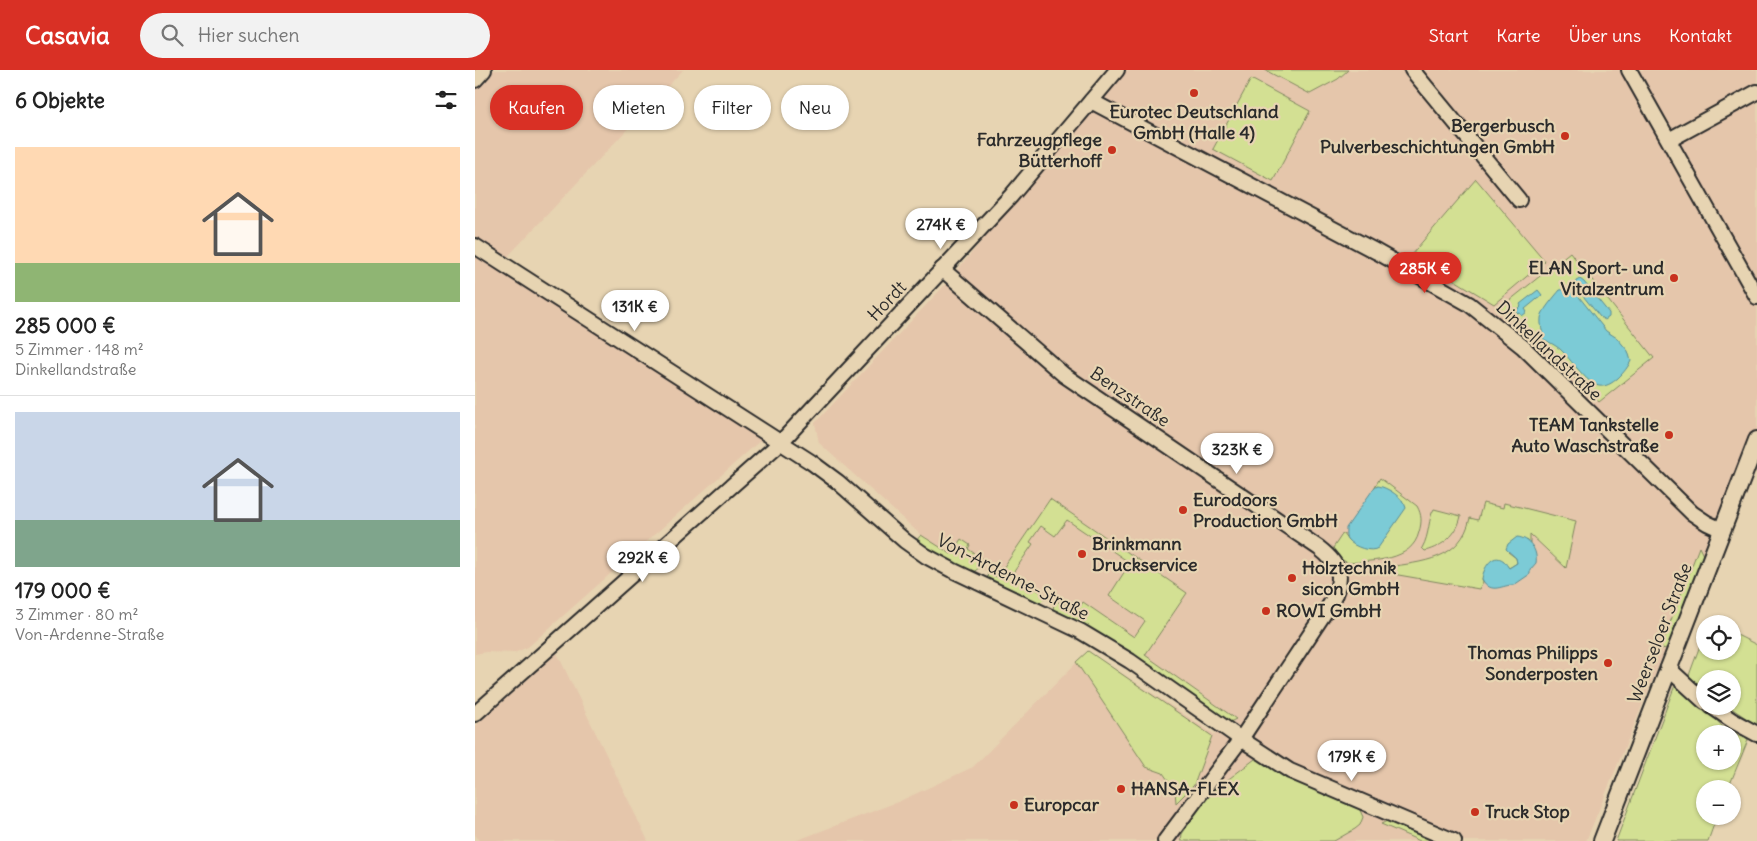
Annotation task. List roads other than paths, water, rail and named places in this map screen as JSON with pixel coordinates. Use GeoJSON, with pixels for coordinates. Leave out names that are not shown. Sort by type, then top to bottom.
{"type":"FeatureCollection","features":[{"type":"Feature","properties":{"kind":"street"},"geometry":{"type":"LineString","coordinates":[[475,80],[484,70]]}},
{"type":"Feature","properties":{"kind":"street","name":"Hordt"},"geometry":{"type":"LineString","coordinates":[[475,714],[780,443],[1011,196],[1117,70]]}},
{"type":"Feature","properties":{"kind":"street"},"geometry":{"type":"LineString","coordinates":[[1412,70],[1519,200]]}},
{"type":"Feature","properties":{"kind":"street"},"geometry":{"type":"LineString","coordinates":[[1629,70],[1757,297]]}},
{"type":"Feature","properties":{"kind":"street"},"geometry":{"type":"LineString","coordinates":[[1669,140],[1757,92]]}},
{"type":"Feature","properties":{"kind":"street","name":"Dinkellandstraße"},"geometry":{"type":"LineString","coordinates":[[1091,100],[1377,252],[1469,304],[1523,347],[1692,514],[1707,524],[1722,530]]}},
{"type":"Feature","properties":{"kind":"street","name":"Von-Ardenne-Straße"},"geometry":{"type":"LineString","coordinates":[[475,246],[838,482],[905,541],[926,556],[951,570],[1080,631],[1130,661],[1290,771],[1454,841]]}},
{"type":"Feature","properties":{"kind":"street","name":"Benzstraße"},"geometry":{"type":"LineString","coordinates":[[942,269],[1064,375],[1319,548],[1337,566],[1340,578],[1337,591],[1331,603],[1241,739],[1165,841]]}},
{"type":"Feature","properties":{"kind":"street","name":"Weerseloer Straße"},"geometry":{"type":"LineString","coordinates":[[1601,841],[1757,440]]}},
{"type":"Feature","properties":{"kind":"street"},"geometry":{"type":"LineString","coordinates":[[1668,668],[1696,694]]}},
{"type":"Feature","properties":{"kind":"street"},"geometry":{"type":"LineString","coordinates":[[475,695],[488,702]]}},
{"type":"Feature","properties":{"kind":"street"},"geometry":{"type":"LineString","coordinates":[[1723,715],[1757,734]]}},
{"type":"Feature","properties":{"kind":"water"},"geometry":{"type":"Polygon","coordinates":[[[1580,279],[1609,313],[1609,317],[1605,320],[1600,317],[1575,286],[1576,281],[1580,279]]]}},
{"type":"Feature","properties":{"kind":"water"},"geometry":{"type":"Polygon","coordinates":[[[1569,289],[1576,293],[1606,331],[1617,338],[1628,351],[1631,361],[1614,382],[1599,386],[1589,381],[1560,349],[1543,339],[1541,320],[1543,312],[1560,290],[1569,289]]]}},
{"type":"Feature","properties":{"kind":"water"},"geometry":{"type":"Polygon","coordinates":[[[1538,290],[1542,295],[1525,309],[1527,312],[1522,316],[1520,313],[1517,314],[1517,310],[1521,306],[1520,304],[1538,290]]]}},
{"type":"Feature","properties":{"kind":"water"},"geometry":{"type":"Polygon","coordinates":[[[1378,486],[1386,488],[1395,494],[1402,500],[1406,508],[1378,548],[1367,550],[1354,545],[1348,540],[1346,528],[1374,488],[1378,486]]]}},
{"type":"Feature","properties":{"kind":"water"},"geometry":{"type":"Polygon","coordinates":[[[1517,537],[1526,540],[1536,554],[1536,563],[1530,570],[1530,574],[1514,585],[1497,588],[1489,587],[1482,579],[1486,567],[1492,560],[1500,559],[1509,568],[1517,563],[1516,558],[1506,549],[1508,544],[1517,537]]]}},
{"type":"Feature","properties":{"kind":"place","name":"Eurotec Deutschland GmbH (Halle 4)"},"geometry":{"type":"Point","coordinates":[1194,93]}},
{"type":"Feature","properties":{"kind":"place","name":"Bergerbusch Pulverbeschichtungen GmbH"},"geometry":{"type":"Point","coordinates":[1565,136]}},
{"type":"Feature","properties":{"kind":"place","name":"Fahrzeugpflege Bütterhoff"},"geometry":{"type":"Point","coordinates":[1112,150]}},
{"type":"Feature","properties":{"kind":"place","name":"ELAN Sport- und Vitalzentrum"},"geometry":{"type":"Point","coordinates":[1674,278]}},
{"type":"Feature","properties":{"kind":"place","name":"TEAM Tankstelle Auto Waschstraße"},"geometry":{"type":"Point","coordinates":[1669,435]}},
{"type":"Feature","properties":{"kind":"place","name":"Eurodoors Production GmbH"},"geometry":{"type":"Point","coordinates":[1183,510]}},
{"type":"Feature","properties":{"kind":"place","name":"Brinkmann Druckservice"},"geometry":{"type":"Point","coordinates":[1082,554]}},
{"type":"Feature","properties":{"kind":"place","name":"Holztechnik sicon GmbH"},"geometry":{"type":"Point","coordinates":[1292,578]}},
{"type":"Feature","properties":{"kind":"place","name":"ROWI GmbH"},"geometry":{"type":"Point","coordinates":[1266,611]}},
{"type":"Feature","properties":{"kind":"place","name":"Thomas Philipps Sonderposten"},"geometry":{"type":"Point","coordinates":[1608,663]}},
{"type":"Feature","properties":{"kind":"place","name":"HANSA-FLEX"},"geometry":{"type":"Point","coordinates":[1121,789]}},
{"type":"Feature","properties":{"kind":"place","name":"Europcar"},"geometry":{"type":"Point","coordinates":[1014,805]}},
{"type":"Feature","properties":{"kind":"place","name":"Truck Stop"},"geometry":{"type":"Point","coordinates":[1475,812]}}]}
